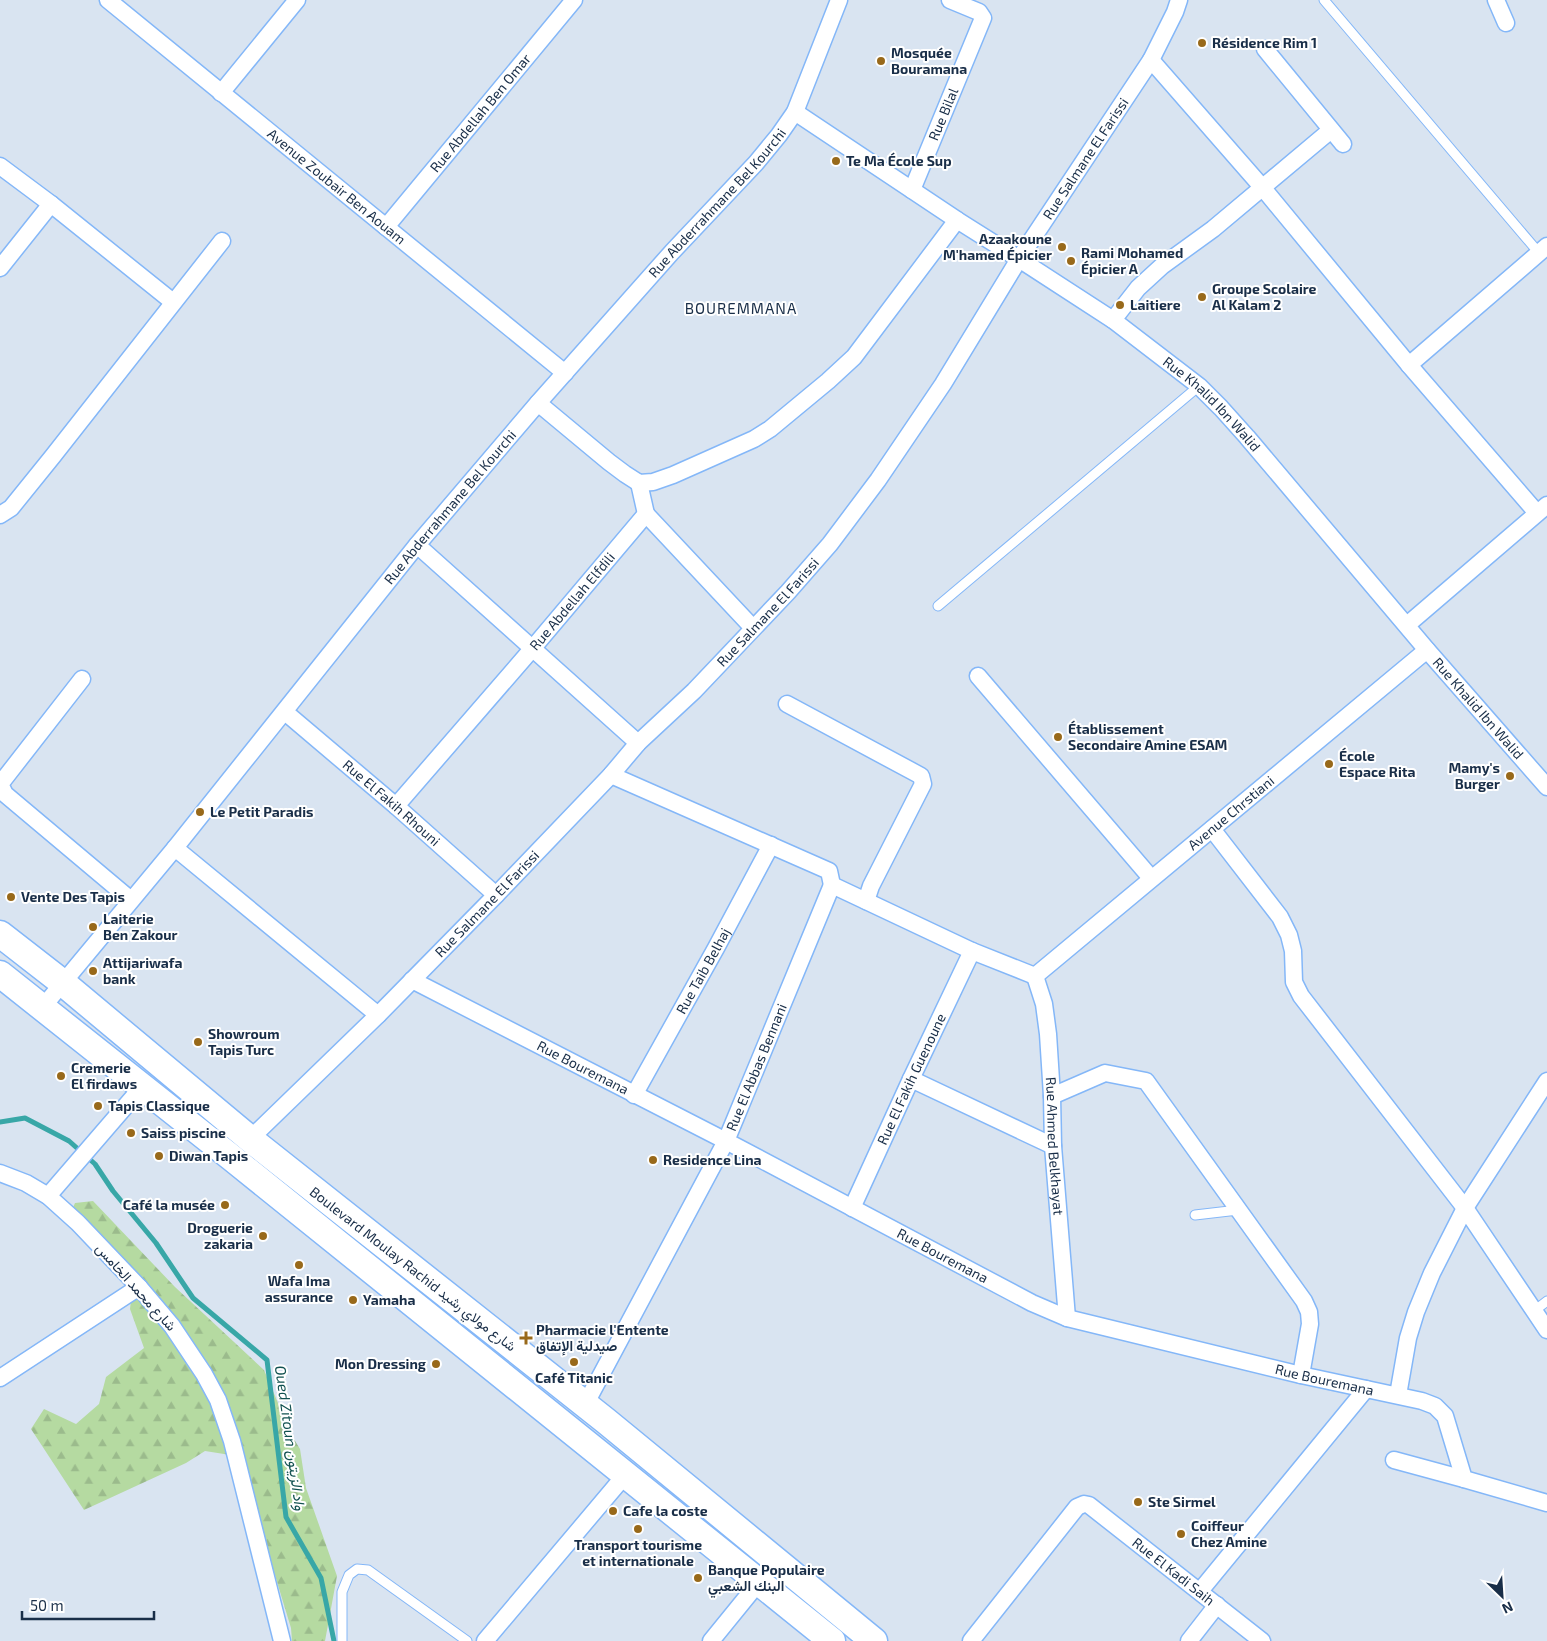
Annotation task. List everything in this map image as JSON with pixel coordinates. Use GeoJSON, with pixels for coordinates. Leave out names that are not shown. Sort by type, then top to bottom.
{"type":"FeatureCollection","features":[{"type":"Feature","properties":{"kind":"main road","name":"Boulevard Moulay Rachid شارع مولاي رشيد"},"geometry":{"type":"LineString","coordinates":[[0,934],[250,1139],[585,1405],[874,1641]]}},
{"type":"Feature","properties":{"kind":"main road","name":"Boulevard Moulay Rachid شارع مولاي رشيد"},"geometry":{"type":"LineString","coordinates":[[0,974],[232,1158],[832,1641]]}},
{"type":"Feature","properties":{"kind":"street","name":"Avenue Zoubair Ben Aouam"},"geometry":{"type":"LineString","coordinates":[[108,0],[565,373]]}},
{"type":"Feature","properties":{"kind":"street"},"geometry":{"type":"LineString","coordinates":[[221,92],[298,0]]}},
{"type":"Feature","properties":{"kind":"street","name":"Rue Abdellah Ben Omar"},"geometry":{"type":"LineString","coordinates":[[386,227],[574,0]]}},
{"type":"Feature","properties":{"kind":"street","name":"Rue Abderrahmane Bel Kourchi"},"geometry":{"type":"LineString","coordinates":[[42,1008],[175,848],[417,545],[538,403],[672,252],[756,163],[795,112],[839,0]]}},
{"type":"Feature","properties":{"kind":"street","name":"Rue Bilal"},"geometry":{"type":"LineString","coordinates":[[912,190],[982,18],[979,12],[950,0]]}},
{"type":"Feature","properties":{"kind":"street","name":"Rue Salmane El Farissi"},"geometry":{"type":"LineString","coordinates":[[250,1139],[378,1015],[496,895],[611,775],[638,743],[694,691],[830,544],[878,480],[943,384],[1019,258],[1151,60],[1179,0]]}},
{"type":"Feature","properties":{"kind":"street"},"geometry":{"type":"LineString","coordinates":[[1496,0],[1506,23]]}},
{"type":"Feature","properties":{"kind":"street"},"geometry":{"type":"LineString","coordinates":[[1265,48],[1343,144]]}},
{"type":"Feature","properties":{"kind":"street"},"geometry":{"type":"LineString","coordinates":[[1151,60],[1262,187],[1408,365],[1542,509],[1407,625]]}},
{"type":"Feature","properties":{"kind":"street","name":"Rue Khalid Ibn Walid"},"geometry":{"type":"LineString","coordinates":[[795,112],[957,220],[1113,320],[1199,386],[1247,437],[1427,650],[1547,787]]}},
{"type":"Feature","properties":{"kind":"street"},"geometry":{"type":"LineString","coordinates":[[1113,320],[1138,288],[1162,266],[1213,229],[1331,130]]}},
{"type":"Feature","properties":{"kind":"street"},"geometry":{"type":"LineString","coordinates":[[0,166],[51,204],[173,302]]}},
{"type":"Feature","properties":{"kind":"street"},"geometry":{"type":"LineString","coordinates":[[0,268],[51,204]]}},
{"type":"Feature","properties":{"kind":"street"},"geometry":{"type":"LineString","coordinates":[[538,403],[624,474],[639,483],[654,482],[673,475],[770,429],[792,413],[828,381],[854,356],[957,220]]}},
{"type":"Feature","properties":{"kind":"street"},"geometry":{"type":"LineString","coordinates":[[0,515],[11,508],[222,241]]}},
{"type":"Feature","properties":{"kind":"street"},"geometry":{"type":"LineString","coordinates":[[1408,365],[1544,253]]}},
{"type":"Feature","properties":{"kind":"street"},"geometry":{"type":"LineString","coordinates":[[639,483],[646,514],[753,628]]}},
{"type":"Feature","properties":{"kind":"street","name":"Rue Abdellah Elfdili"},"geometry":{"type":"LineString","coordinates":[[396,806],[532,650],[646,514]]}},
{"type":"Feature","properties":{"kind":"street"},"geometry":{"type":"LineString","coordinates":[[417,545],[638,743]]}},
{"type":"Feature","properties":{"kind":"street","name":"Avenue Chrstiani"},"geometry":{"type":"LineString","coordinates":[[1035,976],[1427,650]]}},
{"type":"Feature","properties":{"kind":"street"},"geometry":{"type":"LineString","coordinates":[[978,676],[1151,878]]}},
{"type":"Feature","properties":{"kind":"street"},"geometry":{"type":"LineString","coordinates":[[82,679],[2,783],[2,788],[5,794],[130,900]]}},
{"type":"Feature","properties":{"kind":"street"},"geometry":{"type":"LineString","coordinates":[[787,704],[921,776],[923,780],[924,784],[871,886],[866,901]]}},
{"type":"Feature","properties":{"kind":"street","name":"Rue El Fakih Rhouni"},"geometry":{"type":"LineString","coordinates":[[285,712],[396,806],[496,895]]}},
{"type":"Feature","properties":{"kind":"street"},"geometry":{"type":"LineString","coordinates":[[611,775],[829,872],[832,885],[972,951],[1035,976]]}},
{"type":"Feature","properties":{"kind":"street"},"geometry":{"type":"LineString","coordinates":[[1212,828],[1280,917],[1290,935],[1293,951],[1294,982],[1301,996],[1541,1306],[1547,1330]]}},
{"type":"Feature","properties":{"kind":"street","name":"Rue Taib Belhaj"},"geometry":{"type":"LineString","coordinates":[[634,1095],[771,845]]}},
{"type":"Feature","properties":{"kind":"street"},"geometry":{"type":"LineString","coordinates":[[175,848],[378,1015]]}},
{"type":"Feature","properties":{"kind":"street","name":"Rue El Abbas Bennani"},"geometry":{"type":"LineString","coordinates":[[585,1405],[726,1141],[832,885]]}},
{"type":"Feature","properties":{"kind":"street","name":"Rue El Fakih Guenoune"},"geometry":{"type":"LineString","coordinates":[[852,1208],[972,951]]}},
{"type":"Feature","properties":{"kind":"street","name":"Rue Ahmed Belkhayat"},"geometry":{"type":"LineString","coordinates":[[1035,976],[1044,1004],[1067,1318]]}},
{"type":"Feature","properties":{"kind":"street","name":"Rue Bouremana"},"geometry":{"type":"LineString","coordinates":[[412,980],[726,1141],[1032,1303],[1067,1318],[1301,1375],[1398,1395],[1435,1406],[1445,1416],[1464,1478]]}},
{"type":"Feature","properties":{"kind":"street"},"geometry":{"type":"LineString","coordinates":[[1052,1096],[1106,1073],[1146,1081],[1304,1301],[1309,1312],[1310,1324],[1301,1375]]}},
{"type":"Feature","properties":{"kind":"street"},"geometry":{"type":"LineString","coordinates":[[911,1079],[1054,1146]]}},
{"type":"Feature","properties":{"kind":"street"},"geometry":{"type":"LineString","coordinates":[[1398,1395],[1408,1338],[1416,1312],[1432,1273],[1465,1208],[1547,1081]]}},
{"type":"Feature","properties":{"kind":"street"},"geometry":{"type":"LineString","coordinates":[[48,1196],[142,1087]]}},
{"type":"Feature","properties":{"kind":"street","name":"شارع محمد الخامس"},"geometry":{"type":"LineString","coordinates":[[0,1172],[26,1183],[48,1196],[139,1287],[172,1326],[204,1374],[218,1400],[232,1441],[282,1641]]}},
{"type":"Feature","properties":{"kind":"street"},"geometry":{"type":"LineString","coordinates":[[0,1378],[139,1287]]}},
{"type":"Feature","properties":{"kind":"street"},"geometry":{"type":"LineString","coordinates":[[1200,1592],[1366,1389]]}},
{"type":"Feature","properties":{"kind":"street"},"geometry":{"type":"LineString","coordinates":[[1394,1460],[1464,1478],[1547,1503]]}},
{"type":"Feature","properties":{"kind":"street"},"geometry":{"type":"LineString","coordinates":[[486,1641],[626,1474]]}},
{"type":"Feature","properties":{"kind":"street","name":"Rue El Kadi Saih"},"geometry":{"type":"LineString","coordinates":[[970,1641],[1077,1507],[1084,1504],[1090,1505],[1262,1641]]}},
{"type":"Feature","properties":{"kind":"street"},"geometry":{"type":"LineString","coordinates":[[711,1641],[759,1582]]}},
{"type":"Feature","properties":{"kind":"street"},"geometry":{"type":"LineString","coordinates":[[1189,1641],[1217,1605]]}},
{"type":"Feature","properties":{"kind":"lane"},"geometry":{"type":"LineString","coordinates":[[1324,0],[1544,253]]}},
{"type":"Feature","properties":{"kind":"lane"},"geometry":{"type":"LineString","coordinates":[[938,606],[1199,386]]}},
{"type":"Feature","properties":{"kind":"lane"},"geometry":{"type":"LineString","coordinates":[[1195,1214],[1238,1210]]}},
{"type":"Feature","properties":{"kind":"lane"},"geometry":{"type":"LineString","coordinates":[[342,1641],[342,1592],[348,1576],[357,1569],[368,1570],[468,1641]]}},
{"type":"Feature","properties":{"kind":"green space"},"geometry":{"type":"Polygon","coordinates":[[[93,1201],[175,1287],[264,1370],[292,1436],[300,1449],[306,1488],[337,1576],[325,1641],[292,1641],[291,1628],[264,1539],[243,1457],[205,1451],[186,1463],[84,1510],[31,1429],[44,1409],[76,1424],[99,1404],[106,1377],[144,1348],[130,1309],[134,1275],[71,1212],[75,1203],[93,1201]]]}},
{"type":"Feature","properties":{"kind":"waterway","name":"Oued Zitoun واد الزيتون"},"geometry":{"type":"LineString","coordinates":[[0,1122],[25,1118],[69,1141],[95,1164],[113,1191],[156,1243],[193,1298],[267,1360],[286,1517],[321,1578],[334,1641]]}},
{"type":"Feature","properties":{"kind":"place","name":"Résidence Rim 1"},"geometry":{"type":"Point","coordinates":[1202,43]}},
{"type":"Feature","properties":{"kind":"place","name":"Mosquée Bouramana"},"geometry":{"type":"Point","coordinates":[881,61]}},
{"type":"Feature","properties":{"kind":"place","name":"Te Ma École Sup"},"geometry":{"type":"Point","coordinates":[836,161]}},
{"type":"Feature","properties":{"kind":"place","name":"Azaakoune M'hamed Épicier"},"geometry":{"type":"Point","coordinates":[1062,247]}},
{"type":"Feature","properties":{"kind":"place","name":"Rami Mohamed Épicier A"},"geometry":{"type":"Point","coordinates":[1071,261]}},
{"type":"Feature","properties":{"kind":"place","name":"Groupe Scolaire Al Kalam 2"},"geometry":{"type":"Point","coordinates":[1202,297]}},
{"type":"Feature","properties":{"kind":"place","name":"Laitiere"},"geometry":{"type":"Point","coordinates":[1120,305]}},
{"type":"Feature","properties":{"kind":"place","name":"Établissement Secondaire Amine ESAM"},"geometry":{"type":"Point","coordinates":[1058,737]}},
{"type":"Feature","properties":{"kind":"place","name":"École Espace Rita"},"geometry":{"type":"Point","coordinates":[1329,764]}},
{"type":"Feature","properties":{"kind":"place","name":"Mamy's Burger"},"geometry":{"type":"Point","coordinates":[1510,776]}},
{"type":"Feature","properties":{"kind":"place","name":"Le Petit Paradis"},"geometry":{"type":"Point","coordinates":[200,812]}},
{"type":"Feature","properties":{"kind":"place","name":"Vente Des Tapis"},"geometry":{"type":"Point","coordinates":[11,897]}},
{"type":"Feature","properties":{"kind":"place","name":"Laiterie Ben Zakour"},"geometry":{"type":"Point","coordinates":[93,927]}},
{"type":"Feature","properties":{"kind":"place","name":"Attijariwafa bank"},"geometry":{"type":"Point","coordinates":[93,971]}},
{"type":"Feature","properties":{"kind":"place","name":"Showroum Tapis Turc"},"geometry":{"type":"Point","coordinates":[198,1042]}},
{"type":"Feature","properties":{"kind":"place","name":"Cremerie El firdaws"},"geometry":{"type":"Point","coordinates":[61,1076]}},
{"type":"Feature","properties":{"kind":"place","name":"Tapis Classique"},"geometry":{"type":"Point","coordinates":[98,1106]}},
{"type":"Feature","properties":{"kind":"place","name":"Saiss piscine"},"geometry":{"type":"Point","coordinates":[131,1133]}},
{"type":"Feature","properties":{"kind":"place","name":"Diwan Tapis"},"geometry":{"type":"Point","coordinates":[159,1156]}},
{"type":"Feature","properties":{"kind":"place","name":"Residence Lina"},"geometry":{"type":"Point","coordinates":[653,1160]}},
{"type":"Feature","properties":{"kind":"place","name":"Café la musée"},"geometry":{"type":"Point","coordinates":[225,1205]}},
{"type":"Feature","properties":{"kind":"place","name":"Droguerie zakaria"},"geometry":{"type":"Point","coordinates":[263,1236]}},
{"type":"Feature","properties":{"kind":"place","name":"Wafa Ima assurance"},"geometry":{"type":"Point","coordinates":[299,1265]}},
{"type":"Feature","properties":{"kind":"place","name":"Yamaha"},"geometry":{"type":"Point","coordinates":[353,1300]}},
{"type":"Feature","properties":{"kind":"place","name":"Pharmacie l'Entente صيدلية الإتفاق"},"geometry":{"type":"Point","coordinates":[526,1338]}},
{"type":"Feature","properties":{"kind":"place","name":"Café Titanic"},"geometry":{"type":"Point","coordinates":[574,1362]}},
{"type":"Feature","properties":{"kind":"place","name":"Mon Dressing"},"geometry":{"type":"Point","coordinates":[436,1364]}},
{"type":"Feature","properties":{"kind":"place","name":"Ste Sirmel"},"geometry":{"type":"Point","coordinates":[1138,1502]}},
{"type":"Feature","properties":{"kind":"place","name":"Cafe la coste"},"geometry":{"type":"Point","coordinates":[613,1511]}},
{"type":"Feature","properties":{"kind":"place","name":"Transport tourisme et internationale"},"geometry":{"type":"Point","coordinates":[638,1529]}},
{"type":"Feature","properties":{"kind":"place","name":"Coiffeur Chez Amine"},"geometry":{"type":"Point","coordinates":[1181,1534]}},
{"type":"Feature","properties":{"kind":"place","name":"Banque Populaire البنك الشعبي"},"geometry":{"type":"Point","coordinates":[698,1578]}},
{"type":"Feature","properties":{"kind":"district","name":"BOUREMMANA"},"geometry":{"type":"Point","coordinates":[741,309]}}]}
